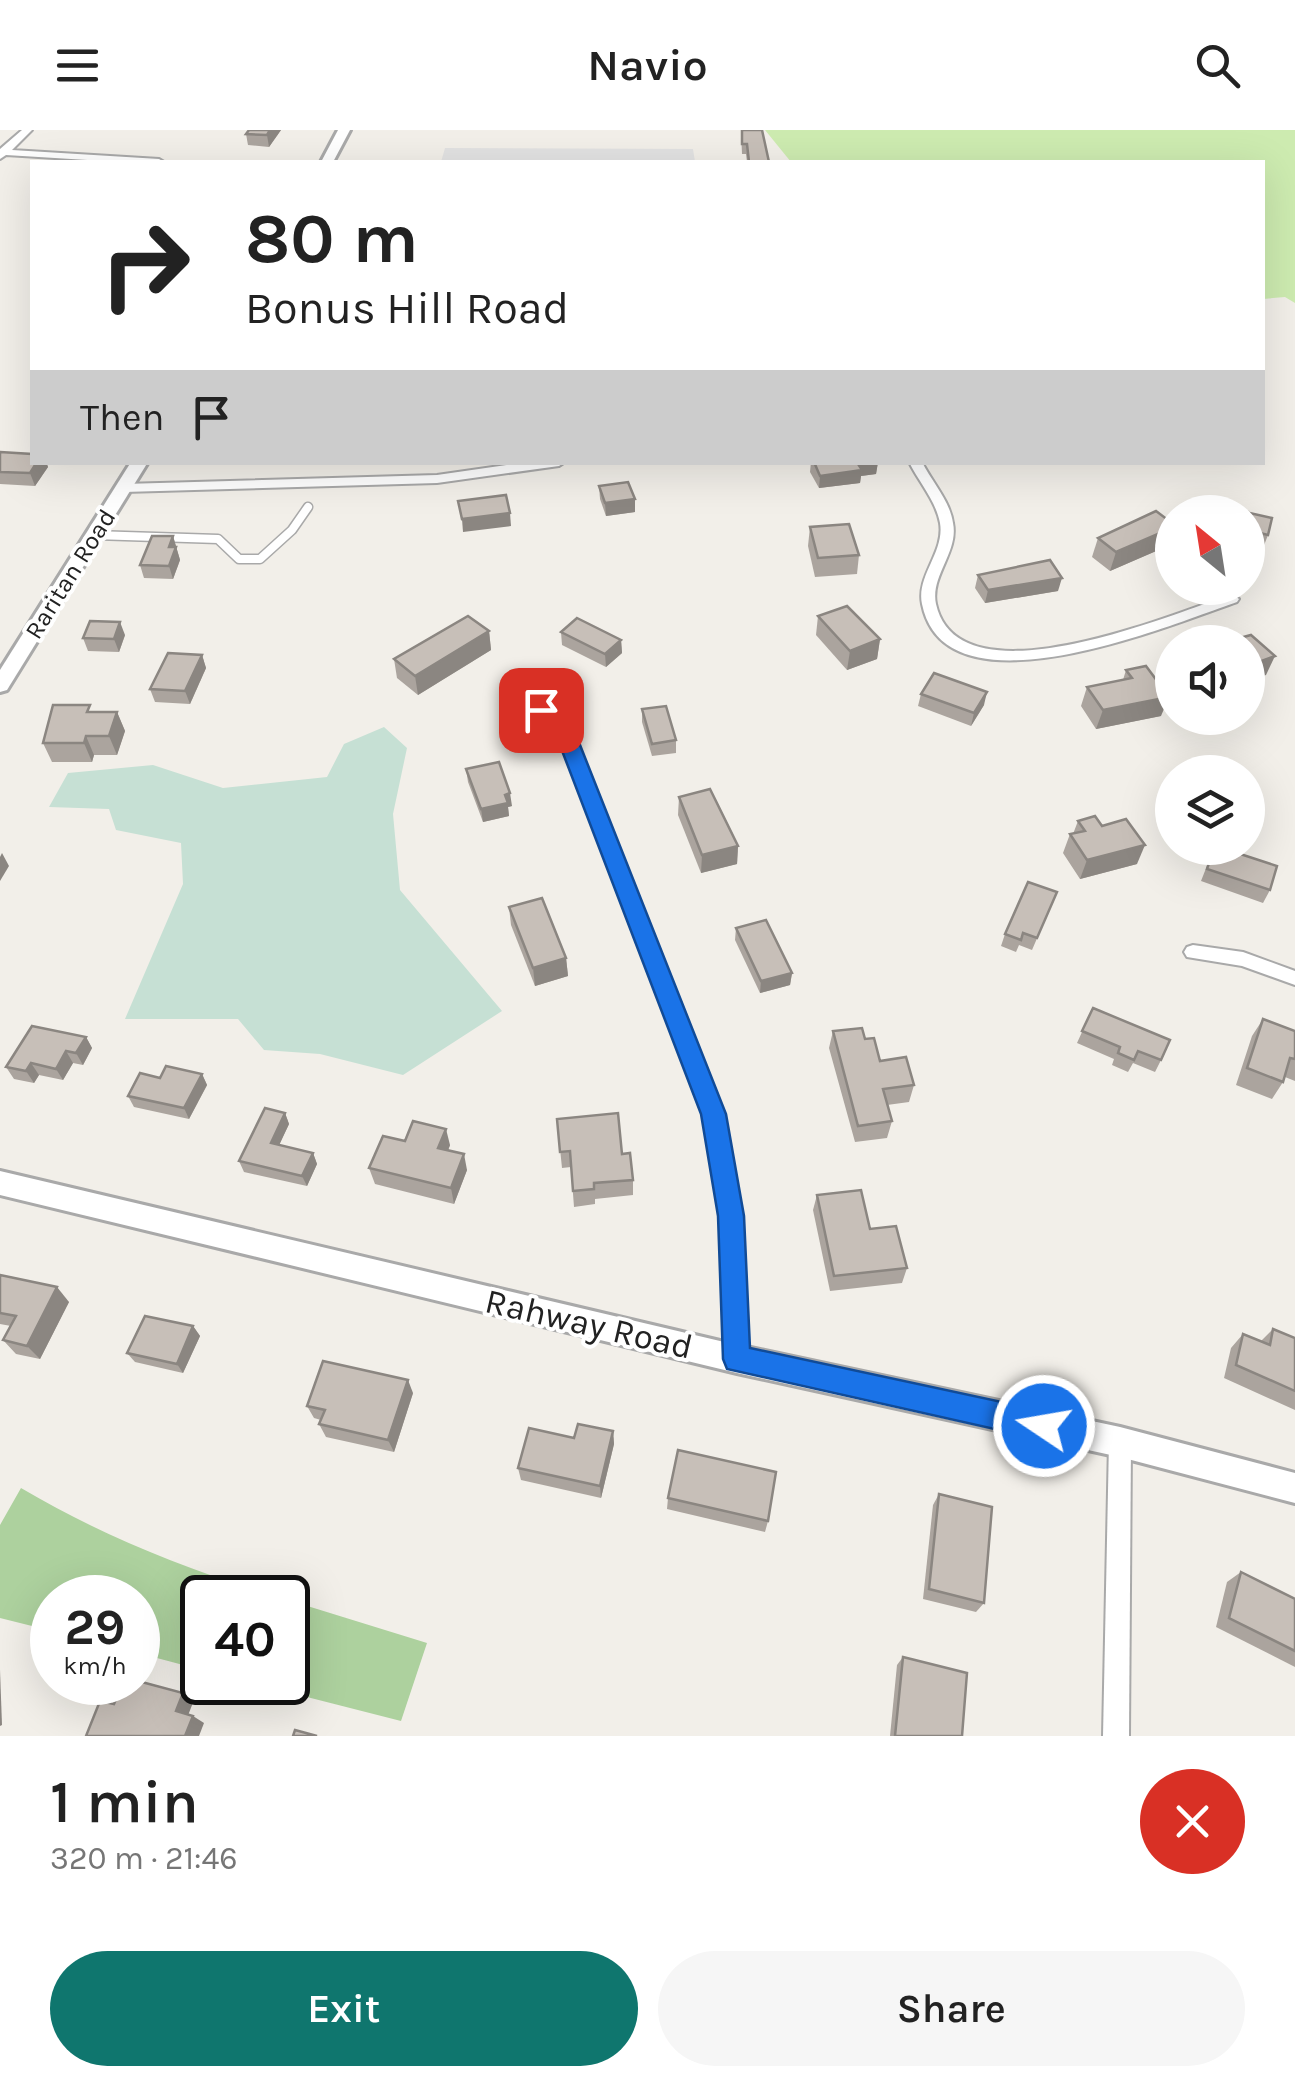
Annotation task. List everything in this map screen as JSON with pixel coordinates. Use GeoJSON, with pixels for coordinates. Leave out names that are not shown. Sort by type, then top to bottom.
{"type":"FeatureCollection","features":[{"type":"Feature","properties":{"kind":"street"},"geometry":{"type":"LineString","coordinates":[[1,154],[27,130]]}},
{"type":"Feature","properties":{"kind":"street"},"geometry":{"type":"LineString","coordinates":[[328,160],[344,130]]}},
{"type":"Feature","properties":{"kind":"street"},"geometry":{"type":"LineString","coordinates":[[1,154],[120,160]]}},
{"type":"Feature","properties":{"kind":"street","name":"Raritan Road"},"geometry":{"type":"LineString","coordinates":[[0,685],[138,465]]}},
{"type":"Feature","properties":{"kind":"street"},"geometry":{"type":"LineString","coordinates":[[124,488],[437,480],[539,465]]}},
{"type":"Feature","properties":{"kind":"street"},"geometry":{"type":"LineString","coordinates":[[917,465],[947,524],[947,537],[931,582],[930,610],[943,633],[972,652],[1029,658],[1211,605]]}},
{"type":"Feature","properties":{"kind":"street"},"geometry":{"type":"LineString","coordinates":[[541,710],[570,745],[713,1114],[731,1216],[737,1359]]}},
{"type":"Feature","properties":{"kind":"street"},"geometry":{"type":"LineString","coordinates":[[1192,952],[1243,959],[1295,978]]}},
{"type":"Feature","properties":{"kind":"street","name":"Rahway Road"},"geometry":{"type":"LineString","coordinates":[[0,1183],[737,1359],[1120,1442],[1295,1488]]}},
{"type":"Feature","properties":{"kind":"street"},"geometry":{"type":"LineString","coordinates":[[1116,1736],[1120,1442]]}},
{"type":"Feature","properties":{"kind":"lane"},"geometry":{"type":"LineString","coordinates":[[94,535],[188,535],[218,539],[239,558],[260,559],[292,530],[308,507]]}},
{"type":"Feature","properties":{"kind":"green space"},"geometry":{"type":"Polygon","coordinates":[[[765,130],[1295,130],[1295,303],[1285,297],[1265,299],[1265,160],[789,160],[765,130]]]}},
{"type":"Feature","properties":{"kind":"green space"},"geometry":{"type":"Polygon","coordinates":[[[384,727],[407,748],[393,814],[400,890],[502,1011],[403,1075],[320,1054],[264,1050],[238,1019],[125,1019],[183,884],[181,843],[116,830],[109,809],[49,807],[68,773],[153,765],[223,788],[327,777],[344,744],[384,727]]]}},
{"type":"Feature","properties":{"kind":"green space"},"geometry":{"type":"Polygon","coordinates":[[[21,1488],[146,1550],[211,1575],[180,1575],[180,1664],[160,1659],[160,1575],[30,1575],[30,1626],[0,1618],[0,1525],[21,1488]]]}},
{"type":"Feature","properties":{"kind":"green space"},"geometry":{"type":"Polygon","coordinates":[[[310,1607],[427,1643],[401,1721],[310,1698],[310,1607]]]}},
{"type":"Feature","properties":{"kind":"shaded area"},"geometry":{"type":"Polygon","coordinates":[[[445,148],[693,149],[695,160],[442,160],[445,148]]]}},
{"type":"Feature","properties":{"kind":"building"},"geometry":{"type":"Polygon","coordinates":[[[249,130],[270,130],[267,135],[246,134],[249,130]]]}},
{"type":"Feature","properties":{"kind":"building"},"geometry":{"type":"Polygon","coordinates":[[[742,130],[762,130],[769,160],[749,160],[747,144],[742,144],[742,130]]]}},
{"type":"Feature","properties":{"kind":"building"},"geometry":{"type":"Polygon","coordinates":[[[0,452],[30,454],[30,465],[35,465],[30,473],[0,472],[0,452]]]}},
{"type":"Feature","properties":{"kind":"building"},"geometry":{"type":"Polygon","coordinates":[[[815,465],[859,465],[862,470],[820,476],[815,465]]]}},
{"type":"Feature","properties":{"kind":"building"},"geometry":{"type":"Polygon","coordinates":[[[628,482],[635,499],[605,503],[599,486],[628,482]]]}},
{"type":"Feature","properties":{"kind":"building"},"geometry":{"type":"Polygon","coordinates":[[[506,495],[510,513],[462,519],[458,501],[506,495]]]}},
{"type":"Feature","properties":{"kind":"building"},"geometry":{"type":"Polygon","coordinates":[[[1155,511],[1155,535],[1116,552],[1098,538],[1155,511]]]}},
{"type":"Feature","properties":{"kind":"building"},"geometry":{"type":"Polygon","coordinates":[[[1265,517],[1272,518],[1268,535],[1265,534],[1265,517]]]}},
{"type":"Feature","properties":{"kind":"building"},"geometry":{"type":"Polygon","coordinates":[[[849,524],[859,555],[818,558],[810,527],[849,524]]]}},
{"type":"Feature","properties":{"kind":"building"},"geometry":{"type":"Polygon","coordinates":[[[152,536],[173,536],[169,547],[176,547],[169,566],[140,565],[152,536]]]}},
{"type":"Feature","properties":{"kind":"building"},"geometry":{"type":"Polygon","coordinates":[[[1050,560],[1062,578],[988,590],[978,575],[1050,560]]]}},
{"type":"Feature","properties":{"kind":"building"},"geometry":{"type":"Polygon","coordinates":[[[847,606],[880,639],[850,651],[818,616],[847,606]]]}},
{"type":"Feature","properties":{"kind":"building"},"geometry":{"type":"Polygon","coordinates":[[[468,616],[489,631],[415,676],[394,659],[468,616]]]}},
{"type":"Feature","properties":{"kind":"building"},"geometry":{"type":"Polygon","coordinates":[[[577,618],[621,640],[605,654],[561,632],[577,618]]]}},
{"type":"Feature","properties":{"kind":"building"},"geometry":{"type":"Polygon","coordinates":[[[90,621],[120,622],[114,639],[83,638],[90,621]]]}},
{"type":"Feature","properties":{"kind":"building"},"geometry":{"type":"Polygon","coordinates":[[[168,653],[202,655],[185,691],[150,689],[168,653]]]}},
{"type":"Feature","properties":{"kind":"building"},"geometry":{"type":"Polygon","coordinates":[[[1146,666],[1155,678],[1155,700],[1103,710],[1087,687],[1132,678],[1126,670],[1146,666]]]}},
{"type":"Feature","properties":{"kind":"building"},"geometry":{"type":"Polygon","coordinates":[[[934,673],[987,692],[974,713],[921,694],[934,673]]]}},
{"type":"Feature","properties":{"kind":"building"},"geometry":{"type":"Polygon","coordinates":[[[53,705],[90,705],[87,712],[117,712],[109,736],[86,736],[84,743],[43,743],[53,705]]]}},
{"type":"Feature","properties":{"kind":"building"},"geometry":{"type":"Polygon","coordinates":[[[666,706],[676,740],[652,744],[642,709],[666,706]]]}},
{"type":"Feature","properties":{"kind":"building"},"geometry":{"type":"Polygon","coordinates":[[[499,762],[510,793],[505,795],[508,803],[481,809],[466,769],[499,762]]]}},
{"type":"Feature","properties":{"kind":"building"},"geometry":{"type":"Polygon","coordinates":[[[710,789],[738,846],[702,855],[679,797],[710,789]]]}},
{"type":"Feature","properties":{"kind":"building"},"geometry":{"type":"Polygon","coordinates":[[[1095,816],[1102,826],[1126,819],[1145,845],[1087,860],[1070,834],[1085,831],[1078,821],[1095,816]]]}},
{"type":"Feature","properties":{"kind":"building"},"geometry":{"type":"Polygon","coordinates":[[[1265,862],[1277,866],[1270,890],[1207,869],[1208,865],[1265,862]]]}},
{"type":"Feature","properties":{"kind":"building"},"geometry":{"type":"Polygon","coordinates":[[[1028,882],[1057,892],[1037,938],[1023,933],[1021,940],[1005,934],[1028,882]]]}},
{"type":"Feature","properties":{"kind":"building"},"geometry":{"type":"Polygon","coordinates":[[[542,898],[566,958],[533,968],[509,907],[542,898]]]}},
{"type":"Feature","properties":{"kind":"building"},"geometry":{"type":"Polygon","coordinates":[[[766,920],[792,973],[761,981],[736,928],[766,920]]]}},
{"type":"Feature","properties":{"kind":"building"},"geometry":{"type":"Polygon","coordinates":[[[1093,1008],[1170,1040],[1161,1060],[1138,1051],[1134,1060],[1118,1053],[1120,1047],[1082,1031],[1093,1008]]]}},
{"type":"Feature","properties":{"kind":"building"},"geometry":{"type":"Polygon","coordinates":[[[1263,1019],[1295,1031],[1295,1059],[1290,1058],[1283,1082],[1247,1068],[1263,1019]]]}},
{"type":"Feature","properties":{"kind":"building"},"geometry":{"type":"Polygon","coordinates":[[[32,1026],[86,1037],[76,1053],[66,1051],[56,1069],[31,1063],[26,1071],[6,1067],[32,1026]]]}},
{"type":"Feature","properties":{"kind":"building"},"geometry":{"type":"Polygon","coordinates":[[[862,1028],[865,1039],[874,1038],[880,1061],[906,1057],[914,1085],[883,1089],[892,1121],[858,1126],[833,1031],[862,1028]]]}},
{"type":"Feature","properties":{"kind":"building"},"geometry":{"type":"Polygon","coordinates":[[[166,1066],[202,1074],[184,1108],[128,1096],[140,1073],[160,1078],[166,1066]]]}},
{"type":"Feature","properties":{"kind":"building"},"geometry":{"type":"Polygon","coordinates":[[[265,1108],[285,1113],[271,1143],[313,1153],[302,1176],[239,1161],[265,1108]]]}},
{"type":"Feature","properties":{"kind":"building"},"geometry":{"type":"Polygon","coordinates":[[[618,1113],[622,1154],[630,1153],[633,1180],[594,1183],[594,1189],[573,1191],[570,1151],[560,1152],[557,1119],[618,1113]]]}},
{"type":"Feature","properties":{"kind":"building"},"geometry":{"type":"Polygon","coordinates":[[[413,1121],[446,1129],[438,1148],[464,1154],[451,1188],[369,1168],[383,1136],[405,1141],[413,1121]]]}},
{"type":"Feature","properties":{"kind":"building"},"geometry":{"type":"Polygon","coordinates":[[[861,1190],[870,1229],[896,1226],[907,1268],[834,1276],[817,1195],[861,1190]]]}},
{"type":"Feature","properties":{"kind":"building"},"geometry":{"type":"Polygon","coordinates":[[[0,1275],[57,1287],[27,1346],[3,1340],[16,1316],[0,1313],[0,1275]]]}},
{"type":"Feature","properties":{"kind":"building"},"geometry":{"type":"Polygon","coordinates":[[[145,1316],[193,1326],[177,1364],[127,1353],[145,1316]]]}},
{"type":"Feature","properties":{"kind":"building"},"geometry":{"type":"Polygon","coordinates":[[[1273,1329],[1295,1338],[1295,1391],[1236,1365],[1243,1334],[1270,1345],[1273,1329]]]}},
{"type":"Feature","properties":{"kind":"building"},"geometry":{"type":"Polygon","coordinates":[[[323,1361],[408,1380],[388,1440],[319,1424],[325,1410],[307,1406],[323,1361]]]}},
{"type":"Feature","properties":{"kind":"building"},"geometry":{"type":"Polygon","coordinates":[[[578,1424],[613,1431],[600,1486],[518,1468],[529,1428],[574,1438],[578,1424]]]}},
{"type":"Feature","properties":{"kind":"building"},"geometry":{"type":"Polygon","coordinates":[[[678,1450],[776,1472],[768,1521],[668,1498],[678,1450]]]}},
{"type":"Feature","properties":{"kind":"building"},"geometry":{"type":"Polygon","coordinates":[[[939,1494],[992,1507],[984,1603],[929,1589],[939,1494]]]}},
{"type":"Feature","properties":{"kind":"building"},"geometry":{"type":"Polygon","coordinates":[[[1241,1572],[1295,1599],[1295,1651],[1229,1618],[1241,1572]]]}},
{"type":"Feature","properties":{"kind":"building"},"geometry":{"type":"Polygon","coordinates":[[[903,1657],[967,1673],[962,1736],[895,1736],[903,1657]]]}},
{"type":"Feature","properties":{"kind":"building"},"geometry":{"type":"Polygon","coordinates":[[[160,1687],[180,1692],[176,1711],[193,1716],[185,1736],[86,1736],[98,1705],[160,1705],[160,1687]]]}},
{"type":"Feature","properties":{"kind":"building"},"geometry":{"type":"Polygon","coordinates":[[[295,1730],[317,1736],[293,1736],[295,1730]]]}},
{"type":"Feature","properties":{"kind":"route"},"geometry":{"type":"LineString","coordinates":[[541,710],[570,745],[713,1114],[731,1216],[737,1359],[1044,1426]]}}]}
